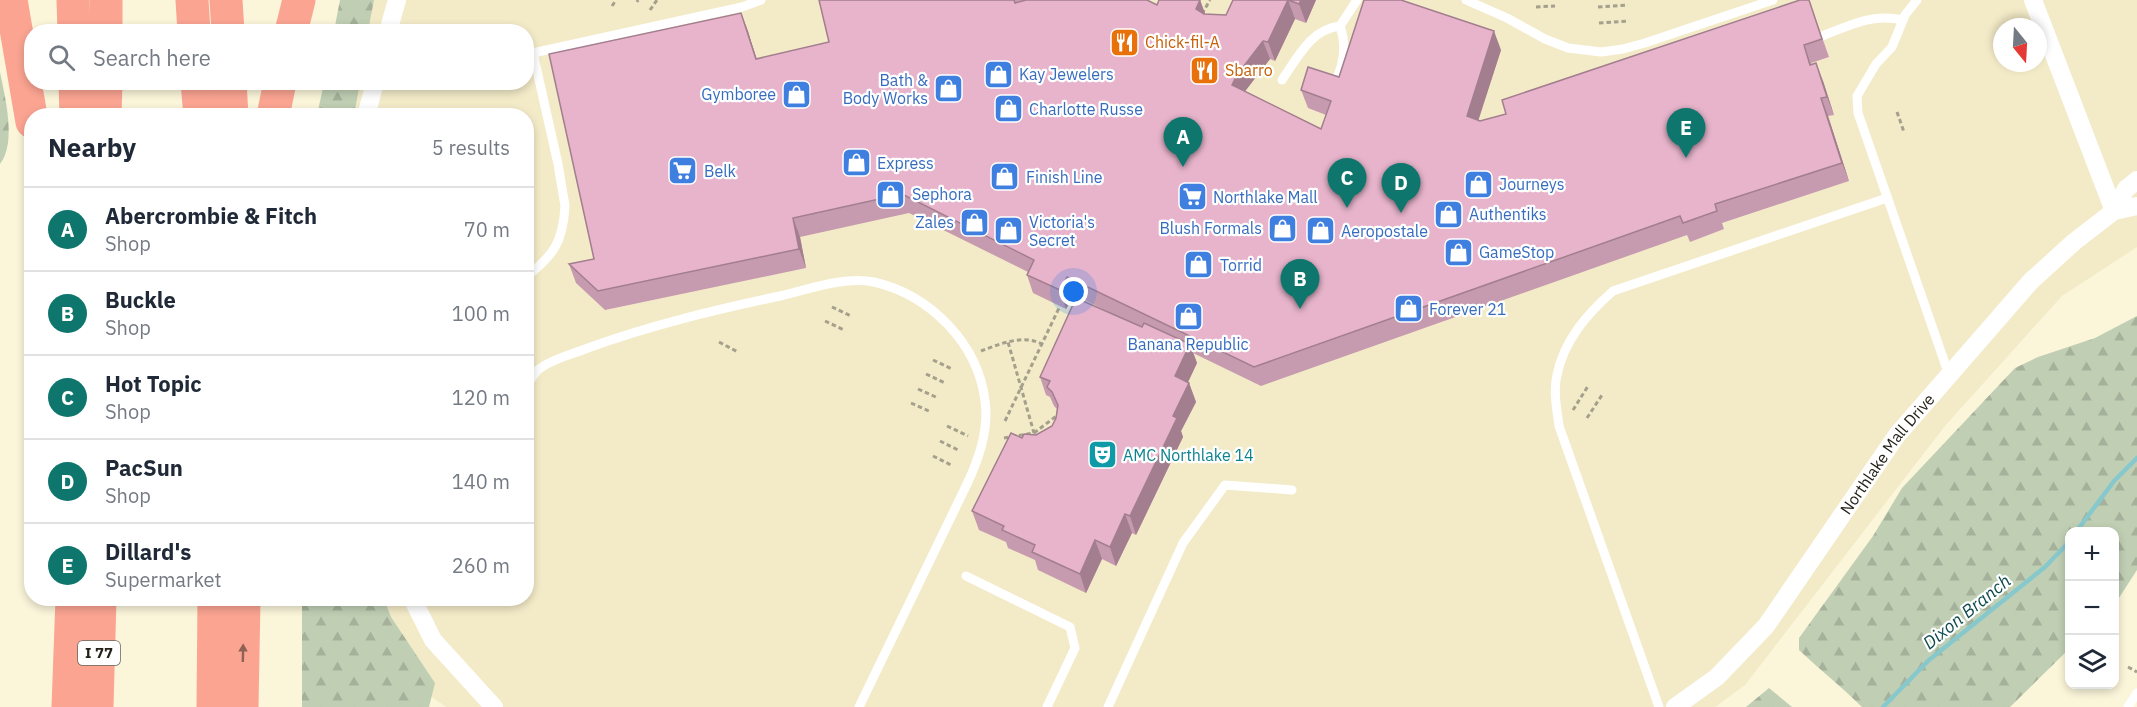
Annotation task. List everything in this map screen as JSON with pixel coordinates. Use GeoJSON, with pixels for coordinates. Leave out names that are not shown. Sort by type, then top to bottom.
{"type":"FeatureCollection","features":[{"type":"Feature","properties":{"kind":"highway"},"geometry":{"type":"LineString","coordinates":[[11,0],[24,76]]}},
{"type":"Feature","properties":{"kind":"highway"},"geometry":{"type":"LineString","coordinates":[[73,0],[74,24]]}},
{"type":"Feature","properties":{"kind":"highway"},"geometry":{"type":"LineString","coordinates":[[106,0],[106,24]]}},
{"type":"Feature","properties":{"kind":"highway"},"geometry":{"type":"LineString","coordinates":[[192,0],[194,24]]}},
{"type":"Feature","properties":{"kind":"highway"},"geometry":{"type":"LineString","coordinates":[[226,0],[228,24]]}},
{"type":"Feature","properties":{"kind":"highway"},"geometry":{"type":"LineString","coordinates":[[293,24],[299,0]]}},
{"type":"Feature","properties":{"kind":"highway"},"geometry":{"type":"LineString","coordinates":[[26,90],[30,108]]}},
{"type":"Feature","properties":{"kind":"highway"},"geometry":{"type":"LineString","coordinates":[[75,90],[76,108]]}},
{"type":"Feature","properties":{"kind":"highway"},"geometry":{"type":"LineString","coordinates":[[105,108],[106,90]]}},
{"type":"Feature","properties":{"kind":"highway"},"geometry":{"type":"LineString","coordinates":[[198,90],[199,108]]}},
{"type":"Feature","properties":{"kind":"highway"},"geometry":{"type":"LineString","coordinates":[[230,90],[232,108]]}},
{"type":"Feature","properties":{"kind":"highway"},"geometry":{"type":"LineString","coordinates":[[275,108],[278,90]]}},
{"type":"Feature","properties":{"kind":"highway"},"geometry":{"type":"LineString","coordinates":[[65,606],[69,663]]}},
{"type":"Feature","properties":{"kind":"highway","name":"I 77"},"geometry":{"type":"LineString","coordinates":[[68,707],[72,606]]}},
{"type":"Feature","properties":{"kind":"highway","name":"I 77"},"geometry":{"type":"LineString","coordinates":[[97,707],[100,606]]}},
{"type":"Feature","properties":{"kind":"highway"},"geometry":{"type":"LineString","coordinates":[[213,707],[214,606]]}},
{"type":"Feature","properties":{"kind":"highway"},"geometry":{"type":"LineString","coordinates":[[242,707],[244,606]]}},
{"type":"Feature","properties":{"kind":"street"},"geometry":{"type":"LineString","coordinates":[[390,24],[397,0]]}},
{"type":"Feature","properties":{"kind":"street"},"geometry":{"type":"LineString","coordinates":[[2033,0],[2114,211]]}},
{"type":"Feature","properties":{"kind":"street"},"geometry":{"type":"LineString","coordinates":[[370,108],[376,90]]}},
{"type":"Feature","properties":{"kind":"street","name":"Northlake Mall Drive"},"geometry":{"type":"LineString","coordinates":[[1675,707],[1717,677],[1766,626],[1897,435],[2043,268],[2114,211],[2126,189],[2137,180]]}},
{"type":"Feature","properties":{"kind":"street","name":"Northlake Mall Drive"},"geometry":{"type":"LineString","coordinates":[[2114,211],[2137,206]]}},
{"type":"Feature","properties":{"kind":"street"},"geometry":{"type":"LineString","coordinates":[[416,606],[433,640],[494,707]]}},
{"type":"Feature","properties":{"kind":"lane"},"geometry":{"type":"LineString","coordinates":[[534,52],[742,7],[762,0]]}},
{"type":"Feature","properties":{"kind":"lane"},"geometry":{"type":"LineString","coordinates":[[1335,82],[1345,46],[1340,26],[1358,0]]}},
{"type":"Feature","properties":{"kind":"lane"},"geometry":{"type":"LineString","coordinates":[[1466,0],[1568,48],[1601,52],[1645,43],[1773,0]]}},
{"type":"Feature","properties":{"kind":"lane"},"geometry":{"type":"LineString","coordinates":[[1917,0],[1904,20],[1892,47],[1876,64],[1857,96],[1858,113],[1950,376]]}},
{"type":"Feature","properties":{"kind":"lane"},"geometry":{"type":"LineString","coordinates":[[1822,36],[1874,17],[1904,20]]}},
{"type":"Feature","properties":{"kind":"lane"},"geometry":{"type":"LineString","coordinates":[[1282,80],[1306,45],[1317,34],[1328,27],[1340,26]]}},
{"type":"Feature","properties":{"kind":"lane"},"geometry":{"type":"LineString","coordinates":[[534,69],[558,164],[565,206],[564,224],[559,242],[550,255],[534,270]]}},
{"type":"Feature","properties":{"kind":"lane"},"geometry":{"type":"LineString","coordinates":[[1659,707],[1559,426],[1556,399],[1557,375],[1567,346],[1579,325],[1613,291],[1887,198]]}},
{"type":"Feature","properties":{"kind":"lane"},"geometry":{"type":"LineString","coordinates":[[534,376],[540,367],[554,360],[628,334],[705,312],[846,281],[873,282],[904,293],[940,315],[960,339],[976,368],[986,401],[985,429],[974,469],[859,707]]}},
{"type":"Feature","properties":{"kind":"lane"},"geometry":{"type":"LineString","coordinates":[[1108,707],[1184,543],[1225,485],[1292,490]]}},
{"type":"Feature","properties":{"kind":"lane"},"geometry":{"type":"LineString","coordinates":[[966,576],[1070,627],[1075,648],[1047,707]]}},
{"type":"Feature","properties":{"kind":"lane"},"geometry":{"type":"LineString","coordinates":[[2128,707],[2137,693]]}},
{"type":"Feature","properties":{"kind":"path"},"geometry":{"type":"LineString","coordinates":[[612,6],[616,0]]}},
{"type":"Feature","properties":{"kind":"path"},"geometry":{"type":"LineString","coordinates":[[650,10],[657,0]]}},
{"type":"Feature","properties":{"kind":"path"},"geometry":{"type":"LineString","coordinates":[[1201,17],[1209,0]]}},
{"type":"Feature","properties":{"kind":"path"},"geometry":{"type":"LineString","coordinates":[[1598,7],[1628,5]]}},
{"type":"Feature","properties":{"kind":"path"},"geometry":{"type":"LineString","coordinates":[[1536,7],[1555,6]]}},
{"type":"Feature","properties":{"kind":"path"},"geometry":{"type":"LineString","coordinates":[[1599,23],[1629,21]]}},
{"type":"Feature","properties":{"kind":"path"},"geometry":{"type":"LineString","coordinates":[[1897,112],[1904,132]]}},
{"type":"Feature","properties":{"kind":"path"},"geometry":{"type":"LineString","coordinates":[[1005,421],[1060,306]]}},
{"type":"Feature","properties":{"kind":"path"},"geometry":{"type":"LineString","coordinates":[[832,307],[851,316]]}},
{"type":"Feature","properties":{"kind":"path"},"geometry":{"type":"LineString","coordinates":[[825,321],[844,330]]}},
{"type":"Feature","properties":{"kind":"path"},"geometry":{"type":"LineString","coordinates":[[981,351],[1008,342],[1028,340],[1042,344]]}},
{"type":"Feature","properties":{"kind":"path"},"geometry":{"type":"LineString","coordinates":[[718,342],[738,352]]}},
{"type":"Feature","properties":{"kind":"path"},"geometry":{"type":"LineString","coordinates":[[1008,342],[1034,433]]}},
{"type":"Feature","properties":{"kind":"path"},"geometry":{"type":"LineString","coordinates":[[933,360],[952,369]]}},
{"type":"Feature","properties":{"kind":"path"},"geometry":{"type":"LineString","coordinates":[[926,374],[945,383]]}},
{"type":"Feature","properties":{"kind":"path"},"geometry":{"type":"LineString","coordinates":[[1573,410],[1588,386]]}},
{"type":"Feature","properties":{"kind":"path"},"geometry":{"type":"LineString","coordinates":[[918,389],[938,398]]}},
{"type":"Feature","properties":{"kind":"path"},"geometry":{"type":"LineString","coordinates":[[1587,418],[1602,395]]}},
{"type":"Feature","properties":{"kind":"path"},"geometry":{"type":"LineString","coordinates":[[911,403],[931,412]]}},
{"type":"Feature","properties":{"kind":"path"},"geometry":{"type":"LineString","coordinates":[[1004,438],[1034,433],[1060,412]]}},
{"type":"Feature","properties":{"kind":"path"},"geometry":{"type":"LineString","coordinates":[[947,426],[968,436]]}},
{"type":"Feature","properties":{"kind":"path"},"geometry":{"type":"LineString","coordinates":[[940,441],[960,451]]}},
{"type":"Feature","properties":{"kind":"path"},"geometry":{"type":"LineString","coordinates":[[933,456],[953,466]]}},
{"type":"Feature","properties":{"kind":"path"},"geometry":{"type":"LineString","coordinates":[[2128,667],[2137,672]]}},
{"type":"Feature","properties":{"kind":"shaded area"},"geometry":{"type":"Polygon","coordinates":[[[368,0],[2137,0],[2137,247],[2062,296],[1945,426],[1745,685],[1715,707],[446,707],[346,636],[346,606],[534,606],[534,108],[342,108],[346,90],[534,90],[534,24],[362,24],[368,0]]]}},
{"type":"Feature","properties":{"kind":"green space"},"geometry":{"type":"Polygon","coordinates":[[[340,0],[374,0],[369,24],[335,24],[340,0]]]}},
{"type":"Feature","properties":{"kind":"green space"},"geometry":{"type":"Polygon","coordinates":[[[0,72],[9,132],[5,155],[0,164],[0,72]]]}},
{"type":"Feature","properties":{"kind":"green space"},"geometry":{"type":"Polygon","coordinates":[[[322,90],[359,90],[355,108],[319,108],[322,90]]]}},
{"type":"Feature","properties":{"kind":"green space"},"geometry":{"type":"Polygon","coordinates":[[[2137,316],[2137,570],[2119,598],[2119,527],[2065,527],[2065,653],[2010,707],[1862,707],[1799,650],[1799,638],[1873,536],[1902,488],[2015,368],[2038,357],[2095,338],[2137,316]]]}},
{"type":"Feature","properties":{"kind":"green space"},"geometry":{"type":"Polygon","coordinates":[[[302,606],[387,606],[391,617],[435,683],[429,707],[302,707],[302,606]]]}},
{"type":"Feature","properties":{"kind":"green space"},"geometry":{"type":"Polygon","coordinates":[[[1769,688],[1792,707],[1746,707],[1769,688]]]}},
{"type":"Feature","properties":{"kind":"building","name":"Northlake Mall"},"geometry":{"type":"Polygon","coordinates":[[[819,0],[1014,0],[1015,3],[1026,0],[1147,0],[1157,5],[1159,0],[1200,0],[1196,9],[1204,14],[1226,15],[1233,0],[1288,0],[1268,42],[1263,41],[1232,85],[1321,129],[1331,101],[1301,90],[1308,67],[1339,77],[1364,0],[1401,0],[1494,31],[1467,116],[1480,121],[1506,114],[1502,100],[1800,0],[1809,0],[1822,39],[1804,45],[1810,65],[1816,63],[1827,97],[1821,98],[1842,163],[1715,204],[1717,211],[1683,223],[1680,216],[1254,367],[1067,277],[1060,290],[1027,275],[1034,260],[902,194],[793,218],[799,249],[598,291],[569,264],[594,259],[549,54],[741,13],[756,59],[829,42],[819,0]]]}},
{"type":"Feature","properties":{"kind":"building"},"geometry":{"type":"Polygon","coordinates":[[[1288,0],[1301,0],[1299,4],[1288,0]]]}},
{"type":"Feature","properties":{"kind":"building","name":"AMC Northlake 14"},"geometry":{"type":"Polygon","coordinates":[[[1076,298],[1142,327],[1144,323],[1190,344],[1175,376],[1189,383],[1173,416],[1177,418],[1130,516],[1125,514],[1110,547],[1095,540],[1080,574],[1032,552],[1035,545],[1002,530],[1004,526],[972,511],[1011,433],[1022,438],[1024,434],[1036,435],[1052,426],[1056,418],[1058,405],[1047,387],[1050,381],[1040,377],[1076,298]]]}},
{"type":"Feature","properties":{"kind":"waterway","name":"Dixon Branch"},"geometry":{"type":"LineString","coordinates":[[2080,527],[2114,481],[2137,458]]}},
{"type":"Feature","properties":{"kind":"waterway","name":"Dixon Branch"},"geometry":{"type":"LineString","coordinates":[[1883,707],[1929,660],[2045,567],[2065,546]]}},
{"type":"Feature","properties":{"kind":"place","name":"Chick-fil-A"},"geometry":{"type":"Point","coordinates":[1124,42]}},
{"type":"Feature","properties":{"kind":"place","name":"Sbarro"},"geometry":{"type":"Point","coordinates":[1204,70]}},
{"type":"Feature","properties":{"kind":"place","name":"Kay Jewelers"},"geometry":{"type":"Point","coordinates":[998,74]}},
{"type":"Feature","properties":{"kind":"place","name":"Bath & Body Works"},"geometry":{"type":"Point","coordinates":[949,89]}},
{"type":"Feature","properties":{"kind":"place","name":"Gymboree"},"geometry":{"type":"Point","coordinates":[797,94]}},
{"type":"Feature","properties":{"kind":"place","name":"Charlotte Russe"},"geometry":{"type":"Point","coordinates":[1008,109]}},
{"type":"Feature","properties":{"kind":"place","name":"Dillard's"},"geometry":{"type":"Point","coordinates":[1686,158]}},
{"type":"Feature","properties":{"kind":"place","name":"Express"},"geometry":{"type":"Point","coordinates":[856,163]}},
{"type":"Feature","properties":{"kind":"place","name":"Abercrombie & Fitch"},"geometry":{"type":"Point","coordinates":[1183,167]}},
{"type":"Feature","properties":{"kind":"place","name":"Belk"},"geometry":{"type":"Point","coordinates":[683,171]}},
{"type":"Feature","properties":{"kind":"place","name":"Finish Line"},"geometry":{"type":"Point","coordinates":[1005,177]}},
{"type":"Feature","properties":{"kind":"place","name":"Journeys"},"geometry":{"type":"Point","coordinates":[1478,184]}},
{"type":"Feature","properties":{"kind":"place","name":"Sephora"},"geometry":{"type":"Point","coordinates":[891,194]}},
{"type":"Feature","properties":{"kind":"place","name":"Northlake Mall"},"geometry":{"type":"Point","coordinates":[1192,197]}},
{"type":"Feature","properties":{"kind":"place","name":"Hot Topic"},"geometry":{"type":"Point","coordinates":[1347,208]}},
{"type":"Feature","properties":{"kind":"place","name":"PacSun"},"geometry":{"type":"Point","coordinates":[1401,213]}},
{"type":"Feature","properties":{"kind":"place","name":"Authentiks"},"geometry":{"type":"Point","coordinates":[1448,214]}},
{"type":"Feature","properties":{"kind":"place","name":"Zales"},"geometry":{"type":"Point","coordinates":[975,222]}},
{"type":"Feature","properties":{"kind":"place","name":"Blush Formals"},"geometry":{"type":"Point","coordinates":[1283,228]}},
{"type":"Feature","properties":{"kind":"place","name":"Victoria's Secret"},"geometry":{"type":"Point","coordinates":[1008,231]}},
{"type":"Feature","properties":{"kind":"place","name":"Aeropostale"},"geometry":{"type":"Point","coordinates":[1320,231]}},
{"type":"Feature","properties":{"kind":"place","name":"GameStop"},"geometry":{"type":"Point","coordinates":[1458,252]}},
{"type":"Feature","properties":{"kind":"place","name":"Torrid"},"geometry":{"type":"Point","coordinates":[1199,265]}},
{"type":"Feature","properties":{"kind":"place","name":"Buckle"},"geometry":{"type":"Point","coordinates":[1300,309]}},
{"type":"Feature","properties":{"kind":"place","name":"Forever 21"},"geometry":{"type":"Point","coordinates":[1408,309]}},
{"type":"Feature","properties":{"kind":"place","name":"Banana Republic"},"geometry":{"type":"Point","coordinates":[1188,316]}},
{"type":"Feature","properties":{"kind":"place","name":"AMC Northlake 14"},"geometry":{"type":"Point","coordinates":[1102,455]}}]}
